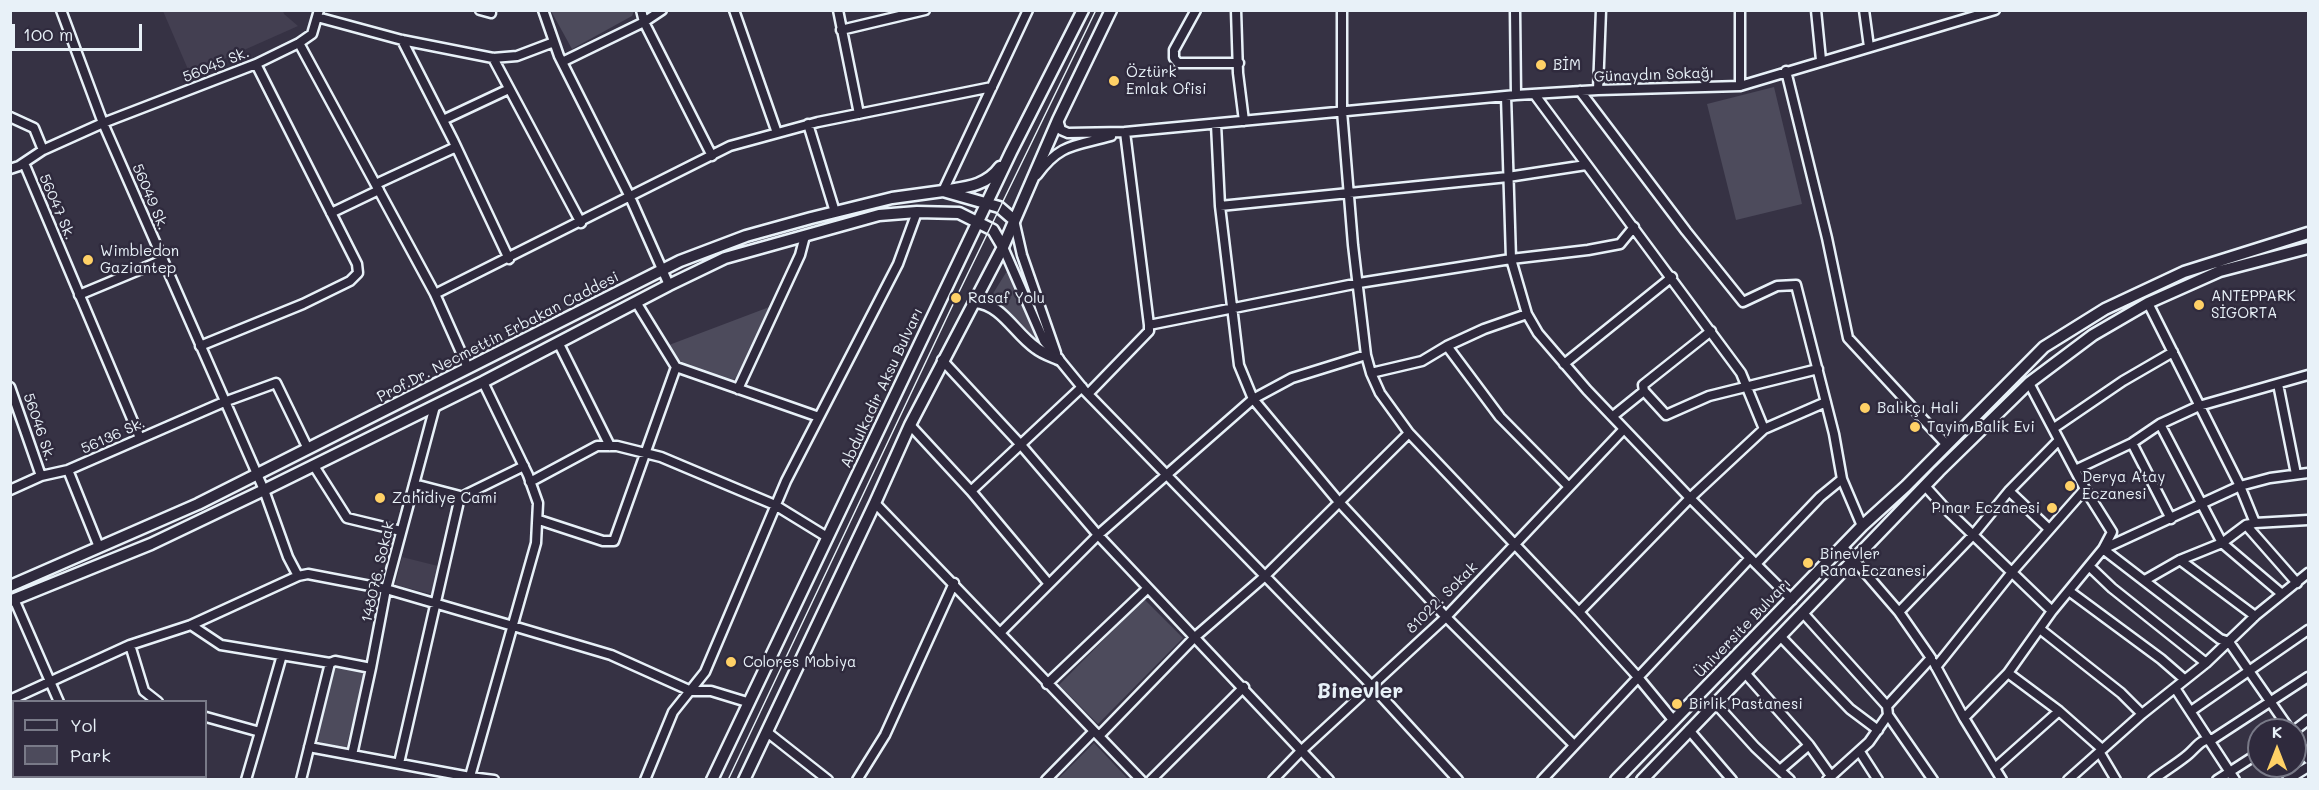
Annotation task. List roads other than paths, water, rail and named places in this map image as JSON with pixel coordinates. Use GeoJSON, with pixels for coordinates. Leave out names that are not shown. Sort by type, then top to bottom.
{"type":"FeatureCollection","features":[{"type":"Feature","properties":{"kind":"main road","name":"Abdulkadir Aksu Bulvarı"},"geometry":{"type":"LineString","coordinates":[[712,780],[747,702],[1011,152],[1083,10]]}},
{"type":"Feature","properties":{"kind":"main road"},"geometry":{"type":"LineString","coordinates":[[744,780],[910,425],[1003,247],[1058,120],[1111,10]]}},
{"type":"Feature","properties":{"kind":"main road"},"geometry":{"type":"LineString","coordinates":[[943,191],[977,185],[988,179],[1011,152]]}},
{"type":"Feature","properties":{"kind":"main road","name":"Prof.Dr. Necmettin Erbakan Caddesi"},"geometry":{"type":"LineString","coordinates":[[11,595],[99,547],[198,504],[257,475],[680,261],[746,236],[891,198],[943,191],[987,202],[1004,210],[1014,220]]}},
{"type":"Feature","properties":{"kind":"main road"},"geometry":{"type":"LineString","coordinates":[[11,595],[151,544],[435,406],[725,258],[879,215],[917,212],[959,213],[993,230],[1003,247]]}},
{"type":"Feature","properties":{"kind":"main road","name":"Üniversite Bulvarı"},"geometry":{"type":"LineString","coordinates":[[1616,780],[1842,546],[1947,445],[2044,346],[2105,309],[2184,272],[2308,233]]}},
{"type":"Feature","properties":{"kind":"main road"},"geometry":{"type":"LineString","coordinates":[[1643,779],[1925,486],[2029,383],[2093,335],[2148,303],[2220,271],[2308,248]]}},
{"type":"Feature","properties":{"kind":"main road"},"geometry":{"type":"LineString","coordinates":[[975,302],[984,303],[998,311],[1036,348],[1058,359]]}},
{"type":"Feature","properties":{"kind":"street","name":"56049 Sk."},"geometry":{"type":"LineString","coordinates":[[61,10],[104,123],[264,490],[288,557],[298,576]]}},
{"type":"Feature","properties":{"kind":"street"},"geometry":{"type":"LineString","coordinates":[[480,10],[491,13]]}},
{"type":"Feature","properties":{"kind":"street"},"geometry":{"type":"LineString","coordinates":[[543,10],[562,62],[630,197],[669,285]]}},
{"type":"Feature","properties":{"kind":"street"},"geometry":{"type":"LineString","coordinates":[[641,10],[644,22],[712,156]]}},
{"type":"Feature","properties":{"kind":"street"},"geometry":{"type":"LineString","coordinates":[[562,62],[644,22],[662,10]]}},
{"type":"Feature","properties":{"kind":"street"},"geometry":{"type":"LineString","coordinates":[[734,10],[777,133]]}},
{"type":"Feature","properties":{"kind":"street"},"geometry":{"type":"LineString","coordinates":[[838,10],[859,114]]}},
{"type":"Feature","properties":{"kind":"street"},"geometry":{"type":"LineString","coordinates":[[841,30],[926,10]]}},
{"type":"Feature","properties":{"kind":"street"},"geometry":{"type":"LineString","coordinates":[[943,191],[1028,10]]}},
{"type":"Feature","properties":{"kind":"street"},"geometry":{"type":"LineString","coordinates":[[1196,10],[1174,50],[1174,58],[1178,63],[1239,63]]}},
{"type":"Feature","properties":{"kind":"street"},"geometry":{"type":"LineString","coordinates":[[1236,10],[1238,73],[1244,121]]}},
{"type":"Feature","properties":{"kind":"street"},"geometry":{"type":"LineString","coordinates":[[1342,10],[1342,111],[1349,195],[1366,355],[1380,393],[1409,433],[1579,612],[1674,721]]}},
{"type":"Feature","properties":{"kind":"street"},"geometry":{"type":"LineString","coordinates":[[1515,10],[1516,95]]}},
{"type":"Feature","properties":{"kind":"street"},"geometry":{"type":"LineString","coordinates":[[1598,90],[1600,10]]}},
{"type":"Feature","properties":{"kind":"street"},"geometry":{"type":"LineString","coordinates":[[1740,10],[1740,86]]}},
{"type":"Feature","properties":{"kind":"street"},"geometry":{"type":"LineString","coordinates":[[1816,10],[1821,60]]}},
{"type":"Feature","properties":{"kind":"street"},"geometry":{"type":"LineString","coordinates":[[1864,10],[1869,47]]}},
{"type":"Feature","properties":{"kind":"street","name":"Günaydın Sokağı"},"geometry":{"type":"LineString","coordinates":[[1125,132],[1516,95],[1740,86],[1995,10]]}},
{"type":"Feature","properties":{"kind":"street"},"geometry":{"type":"LineString","coordinates":[[468,368],[435,294],[300,43],[312,34],[318,14],[402,40],[493,58],[517,56],[554,42]]}},
{"type":"Feature","properties":{"kind":"street"},"geometry":{"type":"LineString","coordinates":[[402,40],[509,259]]}},
{"type":"Feature","properties":{"kind":"street","name":"56045 Sk."},"geometry":{"type":"LineString","coordinates":[[104,123],[256,63],[300,43]]}},
{"type":"Feature","properties":{"kind":"street"},"geometry":{"type":"LineString","coordinates":[[493,58],[581,223]]}},
{"type":"Feature","properties":{"kind":"street"},"geometry":{"type":"LineString","coordinates":[[200,346],[303,304],[350,281],[358,273],[357,264],[256,63]]}},
{"type":"Feature","properties":{"kind":"street"},"geometry":{"type":"LineString","coordinates":[[1786,71],[1827,238],[1848,338],[1947,445]]}},
{"type":"Feature","properties":{"kind":"street"},"geometry":{"type":"LineString","coordinates":[[435,294],[581,223],[730,146],[808,124],[992,87]]}},
{"type":"Feature","properties":{"kind":"street"},"geometry":{"type":"LineString","coordinates":[[443,120],[509,89]]}},
{"type":"Feature","properties":{"kind":"street"},"geometry":{"type":"LineString","coordinates":[[1580,91],[1743,302],[1778,286],[1796,285],[1826,402],[1842,480],[1862,526]]}},
{"type":"Feature","properties":{"kind":"street"},"geometry":{"type":"LineString","coordinates":[[1535,95],[1711,331],[1747,385],[1764,429]]}},
{"type":"Feature","properties":{"kind":"street"},"geometry":{"type":"LineString","coordinates":[[1506,96],[1511,259],[1527,314],[1538,333],[1564,364],[1624,429],[1689,498],[1792,600]]}},
{"type":"Feature","properties":{"kind":"street"},"geometry":{"type":"LineString","coordinates":[[10,117],[34,128],[43,150]]}},
{"type":"Feature","properties":{"kind":"street"},"geometry":{"type":"LineString","coordinates":[[1058,120],[1061,130],[1068,133],[1125,132]]}},
{"type":"Feature","properties":{"kind":"street"},"geometry":{"type":"LineString","coordinates":[[10,169],[43,150],[104,123]]}},
{"type":"Feature","properties":{"kind":"street"},"geometry":{"type":"LineString","coordinates":[[808,124],[835,212]]}},
{"type":"Feature","properties":{"kind":"street"},"geometry":{"type":"LineString","coordinates":[[1216,124],[1220,206],[1239,365],[1253,399],[1339,502],[1446,616],[1574,745]]}},
{"type":"Feature","properties":{"kind":"street"},"geometry":{"type":"LineString","coordinates":[[1030,185],[1048,160],[1064,148],[1125,132]]}},
{"type":"Feature","properties":{"kind":"street"},"geometry":{"type":"LineString","coordinates":[[1088,394],[1149,331],[1125,132]]}},
{"type":"Feature","properties":{"kind":"street"},"geometry":{"type":"LineString","coordinates":[[331,213],[456,147]]}},
{"type":"Feature","properties":{"kind":"street","name":"56047 Sk."},"geometry":{"type":"LineString","coordinates":[[24,163],[140,438]]}},
{"type":"Feature","properties":{"kind":"street"},"geometry":{"type":"LineString","coordinates":[[1220,206],[1349,195],[1508,177],[1586,165]]}},
{"type":"Feature","properties":{"kind":"street"},"geometry":{"type":"LineString","coordinates":[[645,780],[674,712],[705,672],[775,506],[898,264],[917,212]]}},
{"type":"Feature","properties":{"kind":"street"},"geometry":{"type":"LineString","coordinates":[[1014,220],[1022,255],[1058,359]]}},
{"type":"Feature","properties":{"kind":"street"},"geometry":{"type":"LineString","coordinates":[[1149,325],[1233,306],[1359,283],[1620,244],[1634,227]]}},
{"type":"Feature","properties":{"kind":"street"},"geometry":{"type":"LineString","coordinates":[[738,389],[800,255],[805,236]]}},
{"type":"Feature","properties":{"kind":"street"},"geometry":{"type":"LineString","coordinates":[[1003,247],[1044,341],[1058,359],[1166,476],[1371,685],[1458,780]]}},
{"type":"Feature","properties":{"kind":"street"},"geometry":{"type":"LineString","coordinates":[[79,295],[163,260]]}},
{"type":"Feature","properties":{"kind":"street"},"geometry":{"type":"LineString","coordinates":[[1564,364],[1672,278]]}},
{"type":"Feature","properties":{"kind":"street"},"geometry":{"type":"LineString","coordinates":[[636,302],[676,368],[819,417]]}},
{"type":"Feature","properties":{"kind":"street"},"geometry":{"type":"LineString","coordinates":[[2148,303],[2240,486],[2251,524],[2297,584]]}},
{"type":"Feature","properties":{"kind":"street"},"geometry":{"type":"LineString","coordinates":[[1371,373],[1422,361],[1484,329],[1527,314]]}},
{"type":"Feature","properties":{"kind":"street"},"geometry":{"type":"LineString","coordinates":[[1711,331],[1643,385],[1644,391],[1666,415],[1709,396],[1818,369]]}},
{"type":"Feature","properties":{"kind":"street"},"geometry":{"type":"LineString","coordinates":[[559,344],[610,446]]}},
{"type":"Feature","properties":{"kind":"street"},"geometry":{"type":"LineString","coordinates":[[1448,346],[1500,417],[1569,487]]}},
{"type":"Feature","properties":{"kind":"street"},"geometry":{"type":"LineString","coordinates":[[2054,428],[2123,381],[2173,352]]}},
{"type":"Feature","properties":{"kind":"street"},"geometry":{"type":"LineString","coordinates":[[1001,632],[1098,535],[1253,399],[1292,378],[1366,355]]}},
{"type":"Feature","properties":{"kind":"street"},"geometry":{"type":"LineString","coordinates":[[942,360],[1021,445],[1098,535],[1244,687],[1329,780]]}},
{"type":"Feature","properties":{"kind":"street"},"geometry":{"type":"LineString","coordinates":[[539,520],[603,541],[614,541],[676,368]]}},
{"type":"Feature","properties":{"kind":"street"},"geometry":{"type":"LineString","coordinates":[[2075,470],[2132,443],[2160,424],[2199,406],[2308,375]]}},
{"type":"Feature","properties":{"kind":"street"},"geometry":{"type":"LineString","coordinates":[[470,778],[536,543],[539,520],[538,503],[524,466],[483,382]]}},
{"type":"Feature","properties":{"kind":"street","name":"56136 Sk."},"geometry":{"type":"LineString","coordinates":[[10,490],[41,476],[68,470],[224,402],[276,383],[308,449]]}},
{"type":"Feature","properties":{"kind":"street"},"geometry":{"type":"LineString","coordinates":[[1964,718],[2008,673],[2052,611],[2103,549],[2112,532],[2085,489],[2029,383]]}},
{"type":"Feature","properties":{"kind":"street"},"geometry":{"type":"LineString","coordinates":[[2278,384],[2296,474]]}},
{"type":"Feature","properties":{"kind":"street","name":"56046 Sk."},"geometry":{"type":"LineString","coordinates":[[10,387],[41,476]]}},
{"type":"Feature","properties":{"kind":"street"},"geometry":{"type":"LineString","coordinates":[[971,491],[1082,387]]}},
{"type":"Feature","properties":{"kind":"street"},"geometry":{"type":"LineString","coordinates":[[1613,416],[1644,391]]}},
{"type":"Feature","properties":{"kind":"street"},"geometry":{"type":"LineString","coordinates":[[1579,612],[1689,498],[1764,429],[1826,402]]}},
{"type":"Feature","properties":{"kind":"street","name":"148076. Sokak"},"geometry":{"type":"LineString","coordinates":[[352,755],[386,589],[435,406]]}},
{"type":"Feature","properties":{"kind":"street"},"geometry":{"type":"LineString","coordinates":[[2160,424],[2222,543],[2282,594]]}},
{"type":"Feature","properties":{"kind":"street"},"geometry":{"type":"LineString","coordinates":[[910,425],[971,491],[1049,584]]}},
{"type":"Feature","properties":{"kind":"street","name":"81022. Sokak"},"geometry":{"type":"LineString","coordinates":[[1273,780],[1302,750],[1446,616],[1624,429]]}},
{"type":"Feature","properties":{"kind":"street"},"geometry":{"type":"LineString","coordinates":[[1046,780],[1195,637],[1264,577],[1409,433]]}},
{"type":"Feature","properties":{"kind":"street"},"geometry":{"type":"LineString","coordinates":[[1899,612],[2059,440]]}},
{"type":"Feature","properties":{"kind":"street"},"geometry":{"type":"LineString","coordinates":[[2132,443],[2170,519]]}},
{"type":"Feature","properties":{"kind":"street"},"geometry":{"type":"LineString","coordinates":[[530,482],[597,446],[610,446],[661,457],[775,506],[827,537]]}},
{"type":"Feature","properties":{"kind":"street"},"geometry":{"type":"LineString","coordinates":[[314,466],[347,518],[401,531]]}},
{"type":"Feature","properties":{"kind":"street"},"geometry":{"type":"LineString","coordinates":[[399,764],[459,501],[464,496],[524,466]]}},
{"type":"Feature","properties":{"kind":"street"},"geometry":{"type":"LineString","coordinates":[[68,470],[99,547]]}},
{"type":"Feature","properties":{"kind":"street"},"geometry":{"type":"LineString","coordinates":[[2103,549],[2240,486],[2270,478],[2308,473]]}},
{"type":"Feature","properties":{"kind":"street"},"geometry":{"type":"LineString","coordinates":[[1542,780],[1637,676],[1753,561],[1820,497],[1842,480]]}},
{"type":"Feature","properties":{"kind":"street"},"geometry":{"type":"LineString","coordinates":[[414,484],[464,496]]}},
{"type":"Feature","properties":{"kind":"street"},"geometry":{"type":"LineString","coordinates":[[1925,486],[2052,611]]}},
{"type":"Feature","properties":{"kind":"street"},"geometry":{"type":"LineString","coordinates":[[1936,667],[2012,572],[2085,489]]}},
{"type":"Feature","properties":{"kind":"street"},"geometry":{"type":"LineString","coordinates":[[2010,491],[2049,529]]}},
{"type":"Feature","properties":{"kind":"street"},"geometry":{"type":"LineString","coordinates":[[875,503],[1141,780]]}},
{"type":"Feature","properties":{"kind":"street"},"geometry":{"type":"LineString","coordinates":[[2145,580],[2180,560],[2222,543],[2251,524],[2308,520]]}},
{"type":"Feature","properties":{"kind":"street"},"geometry":{"type":"LineString","coordinates":[[1842,546],[1899,612],[1931,657],[1964,718],[2002,780]]}},
{"type":"Feature","properties":{"kind":"street"},"geometry":{"type":"LineString","coordinates":[[2103,549],[2220,639],[2229,642],[2282,718]]}},
{"type":"Feature","properties":{"kind":"street"},"geometry":{"type":"LineString","coordinates":[[2180,560],[2255,616]]}},
{"type":"Feature","properties":{"kind":"street"},"geometry":{"type":"LineString","coordinates":[[2090,566],[2112,588],[2206,663]]}},
{"type":"Feature","properties":{"kind":"street"},"geometry":{"type":"LineString","coordinates":[[10,700],[130,645],[191,625],[298,576],[308,574],[386,589],[513,626],[611,655],[691,691],[711,691],[747,702]]}},
{"type":"Feature","properties":{"kind":"street"},"geometry":{"type":"LineString","coordinates":[[2068,780],[2142,714],[2206,663],[2255,616],[2308,574]]}},
{"type":"Feature","properties":{"kind":"street"},"geometry":{"type":"LineString","coordinates":[[857,780],[885,735],[954,583]]}},
{"type":"Feature","properties":{"kind":"street"},"geometry":{"type":"LineString","coordinates":[[1047,684],[1148,588]]}},
{"type":"Feature","properties":{"kind":"street"},"geometry":{"type":"LineString","coordinates":[[2069,591],[2161,659],[2184,679]]}},
{"type":"Feature","properties":{"kind":"street"},"geometry":{"type":"LineString","coordinates":[[11,595],[58,700]]}},
{"type":"Feature","properties":{"kind":"street"},"geometry":{"type":"LineString","coordinates":[[1803,613],[1888,710],[1933,780]]}},
{"type":"Feature","properties":{"kind":"street"},"geometry":{"type":"LineString","coordinates":[[191,625],[221,645],[371,668]]}},
{"type":"Feature","properties":{"kind":"street"},"geometry":{"type":"LineString","coordinates":[[2040,629],[2121,693],[2142,714]]}},
{"type":"Feature","properties":{"kind":"street"},"geometry":{"type":"LineString","coordinates":[[2191,711],[2308,630]]}},
{"type":"Feature","properties":{"kind":"street"},"geometry":{"type":"LineString","coordinates":[[1780,636],[1850,709],[1878,730]]}},
{"type":"Feature","properties":{"kind":"street"},"geometry":{"type":"LineString","coordinates":[[130,645],[144,691],[155,700]]}},
{"type":"Feature","properties":{"kind":"street"},"geometry":{"type":"LineString","coordinates":[[246,780],[282,655]]}},
{"type":"Feature","properties":{"kind":"street"},"geometry":{"type":"LineString","coordinates":[[1745,673],[1809,745],[1829,778],[1860,752],[1878,730],[1888,710],[1931,657]]}},
{"type":"Feature","properties":{"kind":"street"},"geometry":{"type":"LineString","coordinates":[[301,780],[330,663]]}},
{"type":"Feature","properties":{"kind":"street"},"geometry":{"type":"LineString","coordinates":[[2008,673],[2059,711],[2101,751],[2116,780]]}},
{"type":"Feature","properties":{"kind":"street"},"geometry":{"type":"LineString","coordinates":[[2153,780],[2208,738],[2213,739],[2308,677]]}},
{"type":"Feature","properties":{"kind":"street"},"geometry":{"type":"LineString","coordinates":[[1151,780],[1244,687]]}},
{"type":"Feature","properties":{"kind":"street"},"geometry":{"type":"LineString","coordinates":[[2175,688],[2235,780]]}},
{"type":"Feature","properties":{"kind":"street"},"geometry":{"type":"LineString","coordinates":[[1715,703],[1790,780]]}},
{"type":"Feature","properties":{"kind":"street"},"geometry":{"type":"LineString","coordinates":[[1995,768],[2059,711]]}},
{"type":"Feature","properties":{"kind":"street"},"geometry":{"type":"LineString","coordinates":[[207,717],[260,732]]}},
{"type":"Feature","properties":{"kind":"street"},"geometry":{"type":"LineString","coordinates":[[1689,730],[1730,779]]}},
{"type":"Feature","properties":{"kind":"street"},"geometry":{"type":"LineString","coordinates":[[767,732],[828,780]]}},
{"type":"Feature","properties":{"kind":"street"},"geometry":{"type":"LineString","coordinates":[[1780,770],[1809,745]]}},
{"type":"Feature","properties":{"kind":"street"},"geometry":{"type":"LineString","coordinates":[[309,747],[470,778],[494,780]]}},
{"type":"Feature","properties":{"kind":"street"},"geometry":{"type":"LineString","coordinates":[[1860,752],[1878,780]]}},
{"type":"Feature","properties":{"kind":"street"},"geometry":{"type":"LineString","coordinates":[[2217,780],[2247,760]]}},
{"type":"Feature","properties":{"kind":"street"},"geometry":{"type":"LineString","coordinates":[[2288,780],[2308,767]]}},
{"type":"Feature","properties":{"kind":"tram line"},"geometry":{"type":"LineString","coordinates":[[728,780],[956,298],[1096,10]]}},
{"type":"Feature","properties":{"kind":"place","name":"BİM"},"geometry":{"type":"Point","coordinates":[1541,65]}},
{"type":"Feature","properties":{"kind":"place","name":"Öztürk Emlak Ofisi"},"geometry":{"type":"Point","coordinates":[1114,81]}},
{"type":"Feature","properties":{"kind":"place","name":"Wimbledon Gaziantep"},"geometry":{"type":"Point","coordinates":[88,260]}},
{"type":"Feature","properties":{"kind":"place","name":"Rasaf Yolu"},"geometry":{"type":"Point","coordinates":[956,298]}},
{"type":"Feature","properties":{"kind":"place","name":"ANTEPPARK SİGORTA"},"geometry":{"type":"Point","coordinates":[2199,305]}},
{"type":"Feature","properties":{"kind":"place","name":"Balıkçı Hali"},"geometry":{"type":"Point","coordinates":[1865,408]}},
{"type":"Feature","properties":{"kind":"place","name":"Tayim Balik Evi"},"geometry":{"type":"Point","coordinates":[1915,427]}},
{"type":"Feature","properties":{"kind":"place","name":"Derya Atay Eczanesi"},"geometry":{"type":"Point","coordinates":[2070,486]}},
{"type":"Feature","properties":{"kind":"place","name":"Zahidiye Cami"},"geometry":{"type":"Point","coordinates":[380,498]}},
{"type":"Feature","properties":{"kind":"place","name":"Pınar Eczanesi"},"geometry":{"type":"Point","coordinates":[2052,508]}},
{"type":"Feature","properties":{"kind":"place","name":"Binevler Rana Eczanesi"},"geometry":{"type":"Point","coordinates":[1808,563]}},
{"type":"Feature","properties":{"kind":"place","name":"Colores Mobiya"},"geometry":{"type":"Point","coordinates":[731,662]}},
{"type":"Feature","properties":{"kind":"place","name":"Birlik Pastanesi"},"geometry":{"type":"Point","coordinates":[1677,704]}},
{"type":"Feature","properties":{"kind":"district","name":"Binevler"},"geometry":{"type":"Point","coordinates":[1360,692]}}]}
